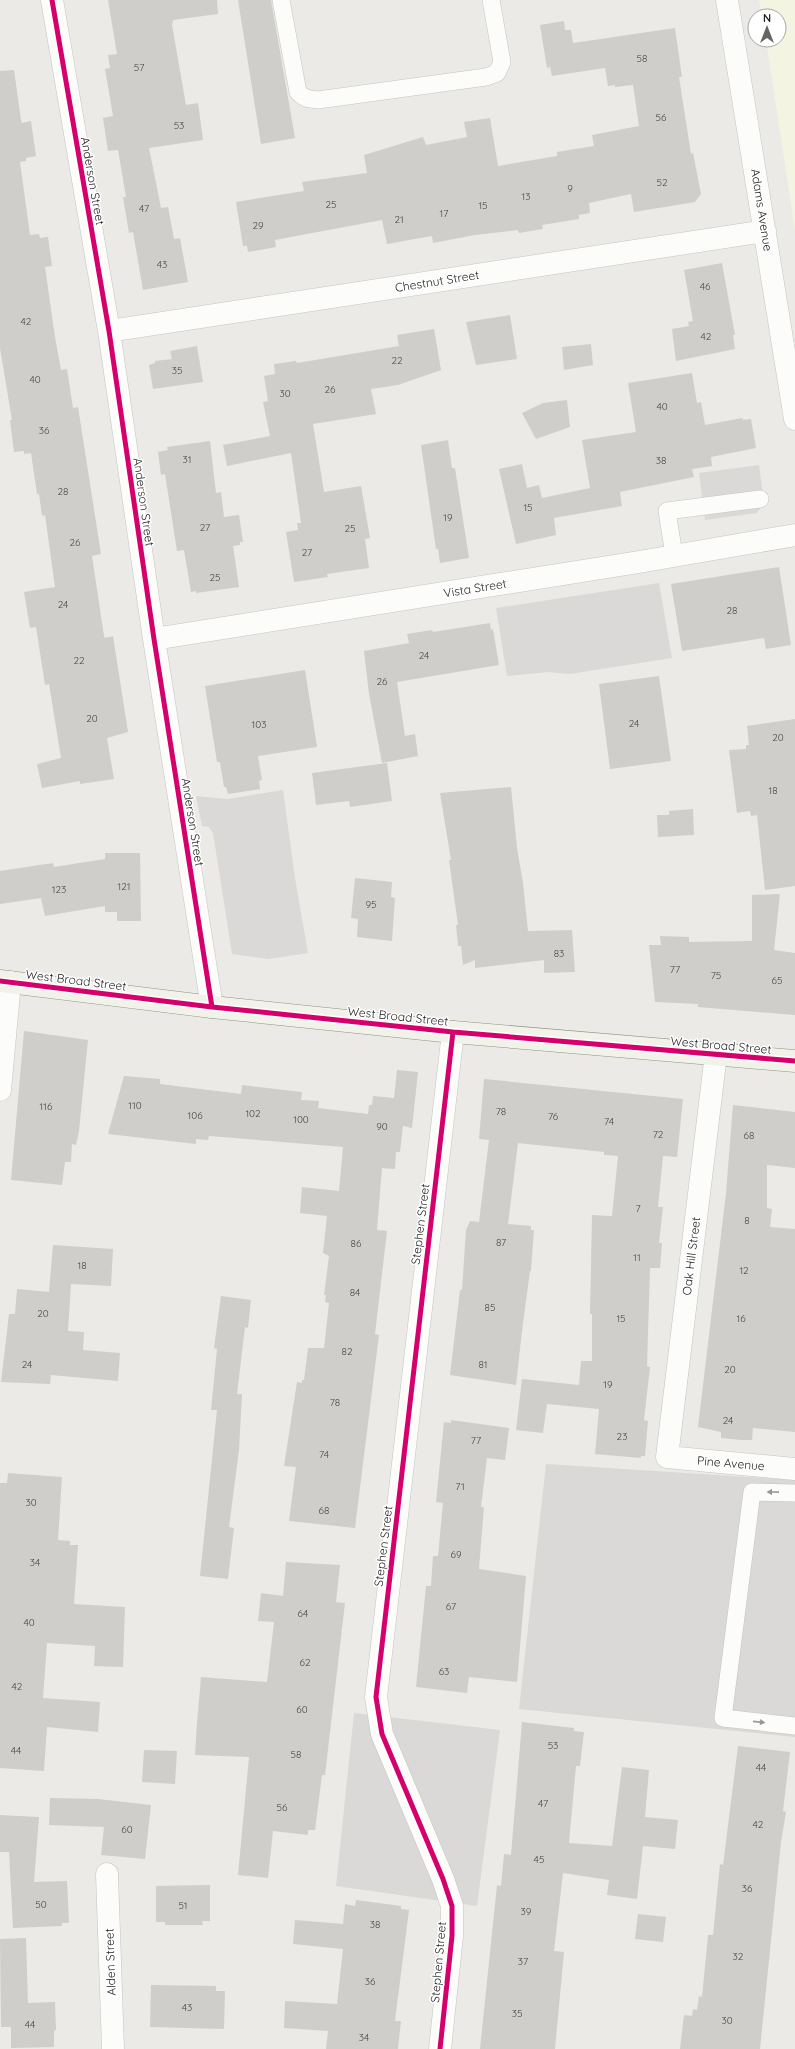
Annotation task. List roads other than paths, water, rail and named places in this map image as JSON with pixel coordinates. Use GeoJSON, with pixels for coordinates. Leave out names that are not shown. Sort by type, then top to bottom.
{"type":"FeatureCollection","features":[{"type":"Feature","properties":{"kind":"main road","name":"West Broad Street"},"geometry":{"type":"LineString","coordinates":[[5,982],[212,1007],[453,1032],[795,1062]]}},
{"type":"Feature","properties":{"kind":"street","name":"Anderson Street"},"geometry":{"type":"LineString","coordinates":[[52,0],[109,331],[154,639],[212,1007]]}},
{"type":"Feature","properties":{"kind":"street","name":"Adams Avenue"},"geometry":{"type":"LineString","coordinates":[[728,0],[795,419]]}},
{"type":"Feature","properties":{"kind":"street","name":"Chestnut Street"},"geometry":{"type":"LineString","coordinates":[[109,331],[765,231]]}},
{"type":"Feature","properties":{"kind":"street","name":"Vista Street"},"geometry":{"type":"LineString","coordinates":[[154,639],[795,535]]}},
{"type":"Feature","properties":{"kind":"street"},"geometry":{"type":"LineString","coordinates":[[0,1090],[5,982]]}},
{"type":"Feature","properties":{"kind":"street","name":"Stephen Street"},"geometry":{"type":"LineString","coordinates":[[440,2049],[452,1936],[452,1906],[443,1879],[382,1734],[376,1697],[453,1032]]}},
{"type":"Feature","properties":{"kind":"street","name":"Oak Hill Street"},"geometry":{"type":"LineString","coordinates":[[667,1457],[716,1054]]}},
{"type":"Feature","properties":{"kind":"street","name":"Pine Avenue"},"geometry":{"type":"LineString","coordinates":[[667,1457],[795,1469]]}},
{"type":"Feature","properties":{"kind":"street","name":"Alden Street"},"geometry":{"type":"LineString","coordinates":[[107,1874],[113,2049]]}},
{"type":"Feature","properties":{"kind":"lane"},"geometry":{"type":"LineString","coordinates":[[281,0],[298,92],[302,97],[318,100],[486,77],[497,73],[502,62],[491,0]]}},
{"type":"Feature","properties":{"kind":"lane"},"geometry":{"type":"LineString","coordinates":[[674,555],[667,512],[760,499]]}},
{"type":"Feature","properties":{"kind":"lane"},"geometry":{"type":"LineString","coordinates":[[795,1493],[752,1492],[723,1718],[795,1726]]}}]}
